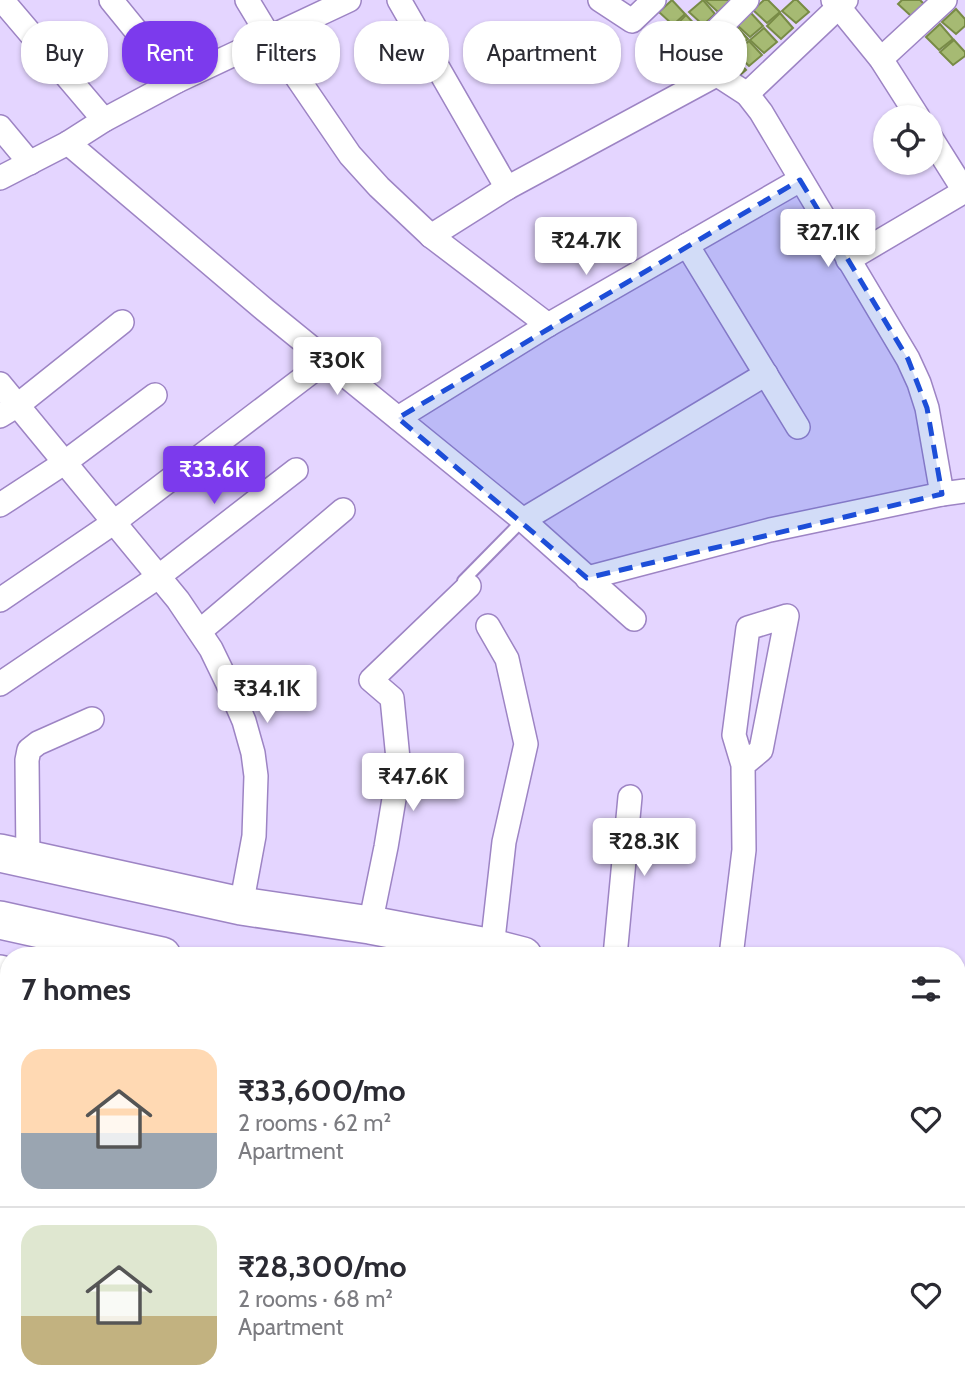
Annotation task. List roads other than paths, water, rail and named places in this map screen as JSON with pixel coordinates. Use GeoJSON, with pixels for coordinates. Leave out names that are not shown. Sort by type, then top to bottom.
{"type":"FeatureCollection","features":[{"type":"Feature","properties":{"kind":"highway"},"geometry":{"type":"LineString","coordinates":[[14,856],[241,906],[370,925],[482,947]]}},
{"type":"Feature","properties":{"kind":"highway"},"geometry":{"type":"LineString","coordinates":[[0,920],[95,947]]}},
{"type":"Feature","properties":{"kind":"street"},"geometry":{"type":"LineString","coordinates":[[2,0],[104,120]]}},
{"type":"Feature","properties":{"kind":"street"},"geometry":{"type":"LineString","coordinates":[[111,0],[128,21]]}},
{"type":"Feature","properties":{"kind":"street"},"geometry":{"type":"LineString","coordinates":[[247,0],[260,21]]}},
{"type":"Feature","properties":{"kind":"street"},"geometry":{"type":"LineString","coordinates":[[305,21],[349,0]]}},
{"type":"Feature","properties":{"kind":"street"},"geometry":{"type":"LineString","coordinates":[[399,0],[507,188]]}},
{"type":"Feature","properties":{"kind":"street"},"geometry":{"type":"LineString","coordinates":[[600,0],[632,21],[654,0]]}},
{"type":"Feature","properties":{"kind":"street"},"geometry":{"type":"LineString","coordinates":[[726,21],[747,0]]}},
{"type":"Feature","properties":{"kind":"street"},"geometry":{"type":"LineString","coordinates":[[881,59],[945,0]]}},
{"type":"Feature","properties":{"kind":"street"},"geometry":{"type":"LineString","coordinates":[[747,94],[839,2],[910,105]]}},
{"type":"Feature","properties":{"kind":"street"},"geometry":{"type":"LineString","coordinates":[[0,178],[171,84]]}},
{"type":"Feature","properties":{"kind":"street"},"geometry":{"type":"LineString","coordinates":[[301,84],[350,155],[379,187],[431,236],[548,325]]}},
{"type":"Feature","properties":{"kind":"street"},"geometry":{"type":"LineString","coordinates":[[431,236],[507,188],[699,84]]}},
{"type":"Feature","properties":{"kind":"street"},"geometry":{"type":"LineString","coordinates":[[587,578],[770,530],[954,492],[919,383],[908,359],[761,112],[747,94],[732,84]]}},
{"type":"Feature","properties":{"kind":"street"},"geometry":{"type":"LineString","coordinates":[[0,127],[30,163]]}},
{"type":"Feature","properties":{"kind":"street"},"geometry":{"type":"LineString","coordinates":[[68,143],[264,310],[523,520],[634,619]]}},
{"type":"Feature","properties":{"kind":"street"},"geometry":{"type":"LineString","coordinates":[[848,260],[965,191],[943,157]]}},
{"type":"Feature","properties":{"kind":"street"},"geometry":{"type":"LineString","coordinates":[[398,418],[548,325],[800,180]]}},
{"type":"Feature","properties":{"kind":"street"},"geometry":{"type":"LineString","coordinates":[[687,245],[798,427]]}},
{"type":"Feature","properties":{"kind":"street"},"geometry":{"type":"LineString","coordinates":[[9,411],[122,322]]}},
{"type":"Feature","properties":{"kind":"street"},"geometry":{"type":"LineString","coordinates":[[0,600],[113,523],[327,360]]}},
{"type":"Feature","properties":{"kind":"street"},"geometry":{"type":"LineString","coordinates":[[523,520],[766,374]]}},
{"type":"Feature","properties":{"kind":"street"},"geometry":{"type":"LineString","coordinates":[[0,384],[9,411],[64,463],[178,600],[211,649],[227,682],[244,721],[256,776],[254,836],[241,906]]}},
{"type":"Feature","properties":{"kind":"street"},"geometry":{"type":"LineString","coordinates":[[0,505],[64,463],[155,394]]}},
{"type":"Feature","properties":{"kind":"street"},"geometry":{"type":"LineString","coordinates":[[0,684],[158,577],[296,470]]}},
{"type":"Feature","properties":{"kind":"street"},"geometry":{"type":"LineString","coordinates":[[200,631],[343,510]]}},
{"type":"Feature","properties":{"kind":"street"},"geometry":{"type":"LineString","coordinates":[[370,925],[399,769],[392,698],[371,680],[466,584]]}},
{"type":"Feature","properties":{"kind":"street"},"geometry":{"type":"LineString","coordinates":[[732,947],[744,850],[744,765],[734,735],[748,628],[787,616],[761,750],[744,765]]}},
{"type":"Feature","properties":{"kind":"street"},"geometry":{"type":"LineString","coordinates":[[488,626],[507,659],[526,744],[504,842],[507,947]]}},
{"type":"Feature","properties":{"kind":"street"},"geometry":{"type":"LineString","coordinates":[[14,856],[29,750],[38,743],[92,719]]}},
{"type":"Feature","properties":{"kind":"street"},"geometry":{"type":"LineString","coordinates":[[616,947],[630,797]]}},
{"type":"Feature","properties":{"kind":"lane"},"geometry":{"type":"LineString","coordinates":[[466,584],[523,520]]}}]}
